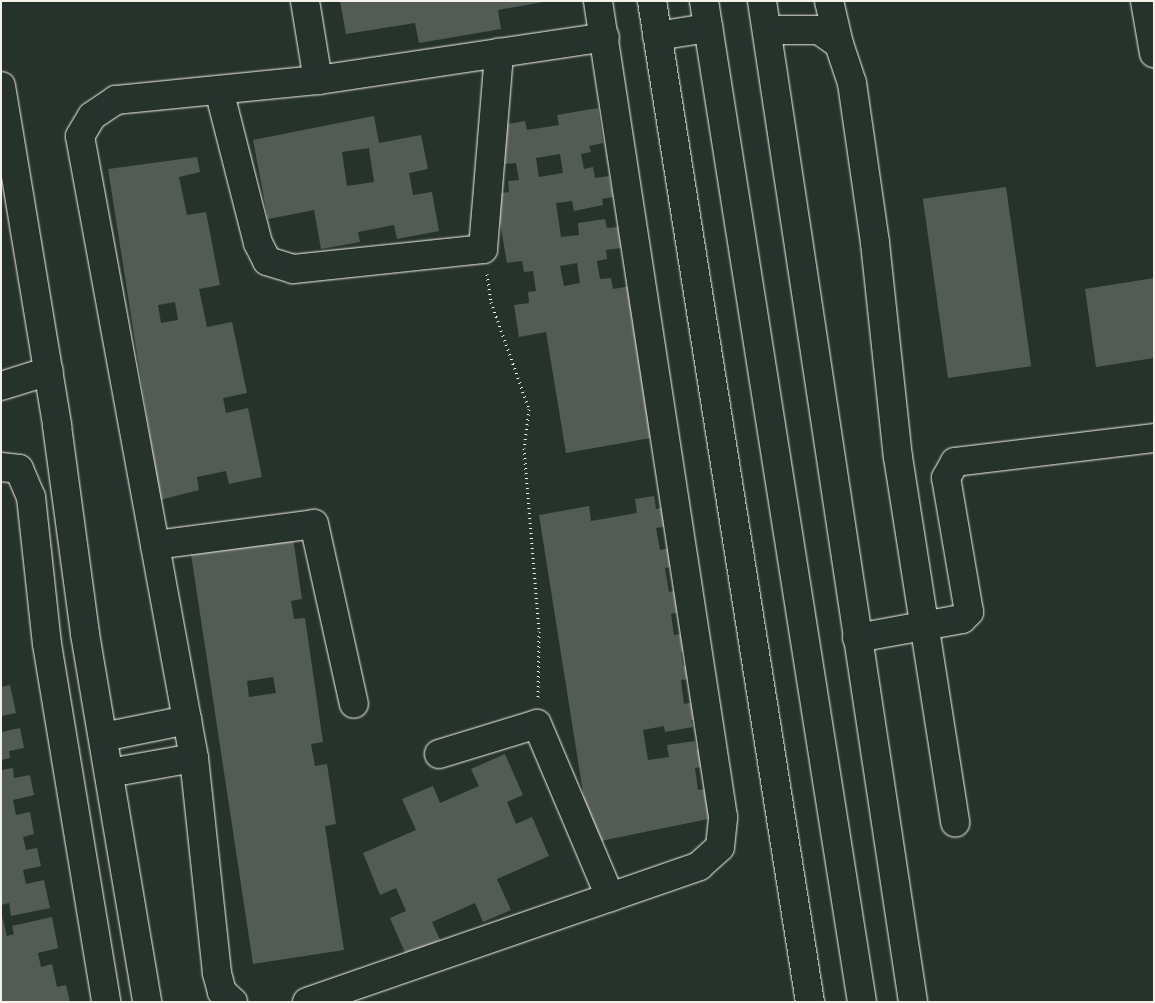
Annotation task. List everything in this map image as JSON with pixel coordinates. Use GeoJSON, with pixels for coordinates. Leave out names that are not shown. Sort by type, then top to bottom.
{"type":"FeatureCollection","features":[{"type":"Feature","properties":{"kind":"street"},"geometry":{"type":"LineString","coordinates":[[304,1],[318,80]]}},
{"type":"Feature","properties":{"kind":"street"},"geometry":{"type":"LineString","coordinates":[[307,1002],[699,866],[720,847],[723,817],[598,1]]}},
{"type":"Feature","properties":{"kind":"street"},"geometry":{"type":"LineString","coordinates":[[652,1],[810,1002]]}},
{"type":"Feature","properties":{"kind":"street"},"geometry":{"type":"LineString","coordinates":[[704,1],[862,1002]]}},
{"type":"Feature","properties":{"kind":"street"},"geometry":{"type":"LineString","coordinates":[[762,1],[913,1002]]}},
{"type":"Feature","properties":{"kind":"street"},"geometry":{"type":"LineString","coordinates":[[829,1],[839,44],[854,92],[875,243],[898,457],[955,823]]}},
{"type":"Feature","properties":{"kind":"street"},"geometry":{"type":"LineString","coordinates":[[1145,1],[1154,53]]}},
{"type":"Feature","properties":{"kind":"street"},"geometry":{"type":"LineString","coordinates":[[657,36],[708,28]]}},
{"type":"Feature","properties":{"kind":"street"},"geometry":{"type":"LineString","coordinates":[[767,30],[818,30],[839,44]]}},
{"type":"Feature","properties":{"kind":"street"},"geometry":{"type":"LineString","coordinates":[[233,1002],[222,992],[217,972],[194,758],[80,136],[92,116],[116,100],[318,80],[605,37]]}},
{"type":"Feature","properties":{"kind":"street"},"geometry":{"type":"LineString","coordinates":[[219,90],[258,243],[267,261],[293,269],[483,249],[499,53]]}},
{"type":"Feature","properties":{"kind":"street"},"geometry":{"type":"LineString","coordinates":[[1,86],[12,203],[49,371],[85,634],[147,1002]]}},
{"type":"Feature","properties":{"kind":"street"},"geometry":{"type":"LineString","coordinates":[[1,386],[49,371]]}},
{"type":"Feature","properties":{"kind":"street"},"geometry":{"type":"LineString","coordinates":[[857,638],[962,619],[969,612],[946,478],[955,462],[1154,438]]}},
{"type":"Feature","properties":{"kind":"street"},"geometry":{"type":"LineString","coordinates":[[1,467],[19,469],[31,497],[47,644],[106,1002]]}},
{"type":"Feature","properties":{"kind":"street"},"geometry":{"type":"LineString","coordinates":[[155,545],[314,524],[354,704]]}},
{"type":"Feature","properties":{"kind":"street"},"geometry":{"type":"LineString","coordinates":[[103,737],[187,720]]}},
{"type":"Feature","properties":{"kind":"street"},"geometry":{"type":"LineString","coordinates":[[439,754],[538,724],[610,897]]}},
{"type":"Feature","properties":{"kind":"street"},"geometry":{"type":"LineString","coordinates":[[72,798],[112,794],[194,758]]}},
{"type":"Feature","properties":{"kind":"street"},"geometry":{"type":"LineString","coordinates":[[78,825],[112,794]]}},
{"type":"Feature","properties":{"kind":"path"},"geometry":{"type":"LineString","coordinates":[[483,249],[491,302],[529,409],[524,448],[539,631],[538,724]]}},
{"type":"Feature","properties":{"kind":"building"},"geometry":{"type":"Polygon","coordinates":[[[340,1],[543,2],[498,10],[501,29],[419,43],[415,23],[346,34],[340,1]]]}},
{"type":"Feature","properties":{"kind":"building"},"geometry":{"type":"Polygon","coordinates":[[[598,108],[603,143],[589,146],[591,152],[581,154],[584,169],[593,167],[595,178],[609,176],[613,197],[602,199],[603,205],[574,211],[572,201],[556,203],[561,237],[579,235],[578,223],[605,219],[607,228],[618,227],[621,248],[606,250],[607,259],[597,261],[600,279],[611,278],[613,289],[637,285],[662,436],[566,453],[546,332],[519,337],[514,305],[529,303],[528,292],[536,291],[533,271],[524,272],[522,261],[507,263],[495,194],[509,192],[508,181],[519,180],[516,163],[505,164],[505,152],[498,152],[497,126],[525,121],[527,130],[559,125],[557,115],[598,108]],[[560,154],[536,158],[539,177],[563,173],[560,154]],[[577,263],[560,266],[564,286],[580,283],[577,263]]]}},
{"type":"Feature","properties":{"kind":"building"},"geometry":{"type":"Polygon","coordinates":[[[374,116],[379,143],[421,135],[428,169],[409,173],[413,195],[432,192],[439,231],[397,239],[394,225],[358,232],[360,242],[321,249],[314,210],[268,219],[253,140],[374,116]],[[369,148],[342,152],[347,186],[374,182],[369,148]]]}},
{"type":"Feature","properties":{"kind":"building"},"geometry":{"type":"Polygon","coordinates":[[[197,157],[200,172],[179,177],[187,215],[206,212],[220,285],[199,289],[207,327],[232,322],[247,393],[223,398],[226,413],[248,408],[262,477],[229,484],[226,471],[197,477],[199,490],[160,500],[108,169],[197,157]],[[175,302],[158,305],[161,323],[178,320],[175,302]]]}},
{"type":"Feature","properties":{"kind":"building"},"geometry":{"type":"Polygon","coordinates":[[[1006,187],[1031,366],[948,378],[923,199],[1006,187]]]}},
{"type":"Feature","properties":{"kind":"building"},"geometry":{"type":"Polygon","coordinates":[[[1154,278],[1154,358],[1096,367],[1085,289],[1154,278]]]}},
{"type":"Feature","properties":{"kind":"building"},"geometry":{"type":"Polygon","coordinates":[[[654,496],[656,509],[669,506],[672,525],[656,528],[660,550],[675,547],[678,566],[665,568],[669,592],[682,589],[685,611],[671,614],[674,635],[689,633],[692,650],[681,652],[683,666],[694,665],[696,678],[681,680],[684,704],[700,701],[702,718],[691,720],[693,727],[665,732],[664,726],[643,730],[648,760],[669,757],[667,745],[695,741],[696,749],[707,747],[710,766],[695,768],[698,790],[713,788],[708,819],[591,843],[539,515],[589,506],[591,521],[637,513],[635,499],[654,496]]]}},
{"type":"Feature","properties":{"kind":"building"},"geometry":{"type":"Polygon","coordinates":[[[293,538],[302,599],[291,601],[294,619],[305,618],[323,742],[311,744],[315,766],[327,764],[336,824],[325,826],[344,950],[253,964],[191,554],[293,538]],[[273,677],[247,681],[249,697],[276,693],[273,677]]]}},
{"type":"Feature","properties":{"kind":"building"},"geometry":{"type":"Polygon","coordinates":[[[10,685],[16,713],[1,716],[1,687],[10,685]]]}},
{"type":"Feature","properties":{"kind":"building"},"geometry":{"type":"Polygon","coordinates":[[[20,728],[24,748],[9,751],[10,758],[1,760],[1,732],[20,728]]]}},
{"type":"Feature","properties":{"kind":"building"},"geometry":{"type":"Polygon","coordinates":[[[505,754],[523,795],[507,802],[516,824],[532,817],[549,856],[497,879],[511,910],[483,922],[475,903],[432,922],[440,940],[406,955],[390,918],[406,911],[396,888],[380,895],[363,853],[416,830],[402,799],[433,786],[440,803],[479,786],[471,769],[505,754]]]}},
{"type":"Feature","properties":{"kind":"building"},"geometry":{"type":"Polygon","coordinates":[[[13,768],[14,778],[30,775],[34,795],[13,800],[16,815],[30,812],[34,834],[23,837],[26,850],[37,848],[41,866],[23,870],[26,884],[44,880],[50,908],[11,916],[9,903],[1,905],[1,770],[13,768]]]}},
{"type":"Feature","properties":{"kind":"building"},"geometry":{"type":"Polygon","coordinates":[[[1,912],[7,936],[14,934],[12,926],[52,917],[58,948],[38,953],[41,967],[52,964],[57,987],[66,985],[70,1002],[1,1002],[1,912]]]}}]}
